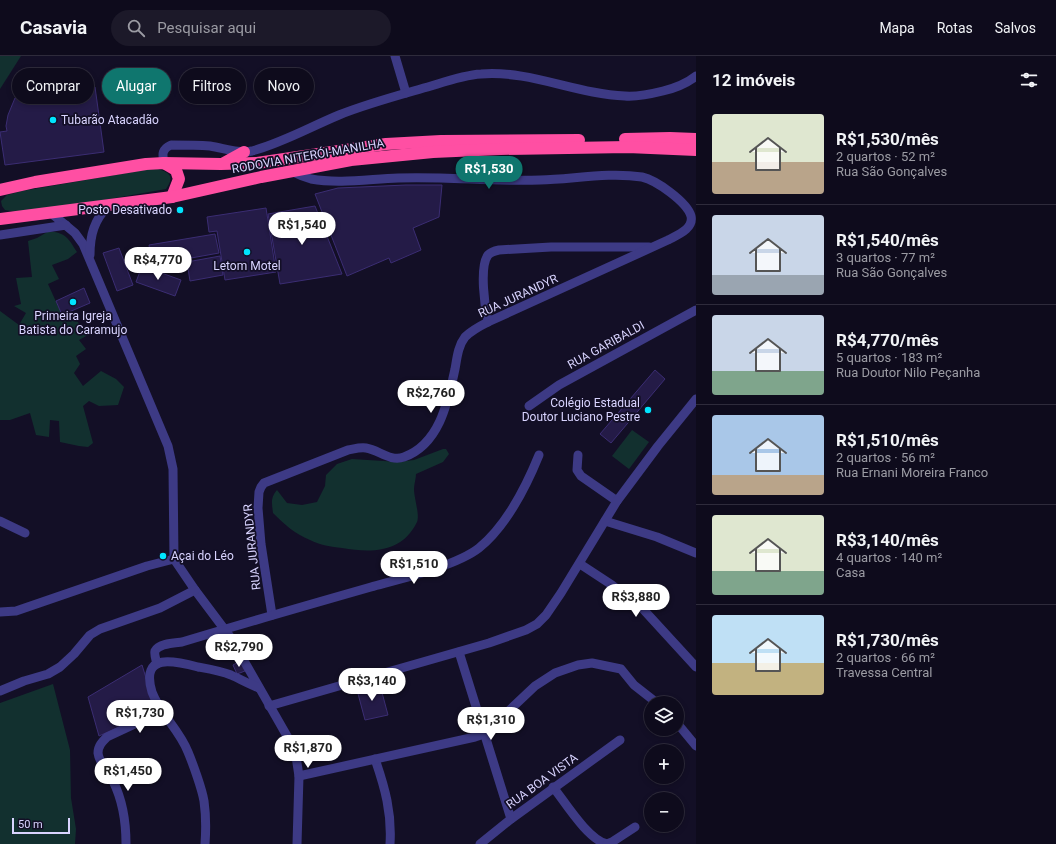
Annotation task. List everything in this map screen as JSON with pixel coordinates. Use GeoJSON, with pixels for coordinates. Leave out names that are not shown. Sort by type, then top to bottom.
{"type":"FeatureCollection","features":[{"type":"Feature","properties":{"kind":"highway","name":"RODOVIA NITERÓI-MANILHA"},"geometry":{"type":"LineString","coordinates":[[0,190],[35,182],[146,164],[257,163],[372,146],[441,141],[670,138],[696,139]]}},
{"type":"Feature","properties":{"kind":"highway","name":"RODOVIA NITERÓI-MANILHA"},"geometry":{"type":"LineString","coordinates":[[6,218],[172,197],[211,187],[352,160],[433,152],[501,149],[628,147],[696,150]]}},
{"type":"Feature","properties":{"kind":"highway"},"geometry":{"type":"LineString","coordinates":[[221,164],[244,152]]}},
{"type":"Feature","properties":{"kind":"highway"},"geometry":{"type":"LineString","coordinates":[[164,163],[176,170],[179,179],[172,197]]}},
{"type":"Feature","properties":{"kind":"highway"},"geometry":{"type":"LineString","coordinates":[[0,212],[6,218]]}},
{"type":"Feature","properties":{"kind":"street"},"geometry":{"type":"LineString","coordinates":[[395,56],[406,93]]}},
{"type":"Feature","properties":{"kind":"street"},"geometry":{"type":"LineString","coordinates":[[164,163],[162,156],[163,151],[166,147],[171,145],[210,146],[244,152],[252,151],[340,115],[390,97],[458,78],[481,74],[506,74],[585,90],[625,96],[647,95],[677,87],[694,80]]}},
{"type":"Feature","properties":{"kind":"street","name":"RUA JURANDYR"},"geometry":{"type":"LineString","coordinates":[[272,615],[261,544],[258,508],[259,492],[264,483],[348,450],[367,448],[397,459],[418,450],[434,433],[438,425],[450,390],[458,351],[465,338],[474,329],[674,237],[687,229],[691,221],[689,211],[680,201],[657,183],[644,178],[622,175],[540,180],[398,178],[326,181],[309,178],[291,172]]}},
{"type":"Feature","properties":{"kind":"street"},"geometry":{"type":"LineString","coordinates":[[90,261],[93,230],[98,218],[109,205]]}},
{"type":"Feature","properties":{"kind":"street"},"geometry":{"type":"LineString","coordinates":[[51,213],[75,233],[83,244],[168,446],[173,469],[174,559],[224,629],[295,750],[298,776],[297,844]]}},
{"type":"Feature","properties":{"kind":"street"},"geometry":{"type":"LineString","coordinates":[[0,235],[66,225]]}},
{"type":"Feature","properties":{"kind":"street"},"geometry":{"type":"LineString","coordinates":[[488,322],[483,296],[484,268],[486,258],[492,252],[499,250],[551,247],[651,247]]}},
{"type":"Feature","properties":{"kind":"street","name":"RUA GARIBALDI"},"geometry":{"type":"LineString","coordinates":[[529,406],[559,385],[592,366],[696,310]]}},
{"type":"Feature","properties":{"kind":"street"},"geometry":{"type":"LineString","coordinates":[[269,706],[459,652],[526,630],[537,624],[561,593],[580,564],[617,501],[658,446],[696,399]]}},
{"type":"Feature","properties":{"kind":"street"},"geometry":{"type":"LineString","coordinates":[[157,664],[154,653],[160,647],[441,566],[464,557],[477,549],[491,537],[504,520],[523,491],[539,455]]}},
{"type":"Feature","properties":{"kind":"street"},"geometry":{"type":"LineString","coordinates":[[578,455],[577,470],[581,476],[617,501]]}},
{"type":"Feature","properties":{"kind":"street"},"geometry":{"type":"LineString","coordinates":[[0,521],[25,533]]}},
{"type":"Feature","properties":{"kind":"street"},"geometry":{"type":"LineString","coordinates":[[605,521],[657,537],[696,553]]}},
{"type":"Feature","properties":{"kind":"street"},"geometry":{"type":"LineString","coordinates":[[0,612],[16,611],[174,559]]}},
{"type":"Feature","properties":{"kind":"street"},"geometry":{"type":"LineString","coordinates":[[580,564],[612,585],[642,608],[696,667]]}},
{"type":"Feature","properties":{"kind":"street"},"geometry":{"type":"LineString","coordinates":[[0,691],[24,681],[48,674],[60,668],[90,635],[100,629],[160,608],[195,590]]}},
{"type":"Feature","properties":{"kind":"street"},"geometry":{"type":"LineString","coordinates":[[459,652],[511,818]]}},
{"type":"Feature","properties":{"kind":"street"},"geometry":{"type":"LineString","coordinates":[[205,844],[204,801],[189,752],[179,734],[160,709],[152,690],[150,676],[152,670],[157,664],[166,661],[230,674],[258,688]]}},
{"type":"Feature","properties":{"kind":"street"},"geometry":{"type":"LineString","coordinates":[[298,776],[475,738],[484,734],[535,686],[555,673],[578,666],[592,663],[621,669],[634,685],[648,696]]}},
{"type":"Feature","properties":{"kind":"street"},"geometry":{"type":"LineString","coordinates":[[126,844],[126,826],[123,806],[113,781],[98,753],[101,743],[107,738],[152,716],[160,709]]}},
{"type":"Feature","properties":{"kind":"street"},"geometry":{"type":"LineString","coordinates":[[684,731],[696,746]]}},
{"type":"Feature","properties":{"kind":"street","name":"RUA BOA VISTA"},"geometry":{"type":"LineString","coordinates":[[480,844],[511,818],[620,740]]}},
{"type":"Feature","properties":{"kind":"street"},"geometry":{"type":"LineString","coordinates":[[375,759],[388,802],[391,826],[390,844]]}},
{"type":"Feature","properties":{"kind":"street"},"geometry":{"type":"LineString","coordinates":[[553,787],[589,833],[600,841],[607,844],[635,827]]}},
{"type":"Feature","properties":{"kind":"green space"},"geometry":{"type":"Polygon","coordinates":[[[0,56],[21,56],[12,68],[0,89],[0,56]]]}},
{"type":"Feature","properties":{"kind":"green space"},"geometry":{"type":"Polygon","coordinates":[[[158,169],[166,172],[170,176],[170,181],[166,189],[81,204],[17,212],[5,210],[2,206],[1,201],[7,195],[22,191],[144,170],[158,169]]]}},
{"type":"Feature","properties":{"kind":"green space"},"geometry":{"type":"Polygon","coordinates":[[[49,231],[59,233],[66,237],[77,252],[68,259],[52,265],[59,279],[48,284],[62,315],[68,313],[71,321],[77,321],[88,335],[79,340],[86,349],[76,356],[80,364],[74,373],[83,386],[101,371],[116,379],[124,387],[118,405],[99,406],[89,401],[83,406],[93,443],[88,447],[60,442],[59,421],[50,420],[49,437],[36,435],[30,413],[10,420],[0,420],[0,311],[19,325],[26,313],[14,306],[21,304],[16,278],[32,277],[28,241],[49,231]]]}},
{"type":"Feature","properties":{"kind":"green space"},"geometry":{"type":"Polygon","coordinates":[[[632,430],[649,442],[629,469],[612,456],[632,430]]]}},
{"type":"Feature","properties":{"kind":"green space"},"geometry":{"type":"Polygon","coordinates":[[[446,449],[449,454],[443,462],[416,474],[414,489],[418,519],[411,532],[395,545],[375,550],[353,550],[314,542],[295,532],[273,513],[272,498],[277,490],[287,503],[302,505],[317,502],[325,486],[326,475],[337,464],[352,459],[399,462],[414,460],[446,449]]]}},
{"type":"Feature","properties":{"kind":"green space"},"geometry":{"type":"Polygon","coordinates":[[[53,684],[70,750],[71,798],[76,829],[75,844],[0,844],[0,703],[53,684]]]}},
{"type":"Feature","properties":{"kind":"building","name":"Tubarão Atacadão"},"geometry":{"type":"Polygon","coordinates":[[[94,87],[104,152],[5,165],[0,132],[7,131],[6,126],[8,115],[13,104],[94,104],[94,87]]]}},
{"type":"Feature","properties":{"kind":"building"},"geometry":{"type":"Polygon","coordinates":[[[442,185],[439,217],[413,228],[421,250],[391,263],[389,258],[347,276],[315,194],[338,188],[442,185]]]}},
{"type":"Feature","properties":{"kind":"building"},"geometry":{"type":"Polygon","coordinates":[[[315,206],[342,274],[280,284],[268,214],[315,206]]]}},
{"type":"Feature","properties":{"kind":"building","name":"Letom Motel"},"geometry":{"type":"Polygon","coordinates":[[[266,208],[276,272],[225,280],[217,231],[209,232],[207,217],[266,208]]]}},
{"type":"Feature","properties":{"kind":"building","name":"Letom Motel"},"geometry":{"type":"Polygon","coordinates":[[[215,234],[219,253],[152,265],[149,245],[215,234]]]}},
{"type":"Feature","properties":{"kind":"building"},"geometry":{"type":"Polygon","coordinates":[[[119,248],[133,285],[117,291],[103,253],[119,248]]]}},
{"type":"Feature","properties":{"kind":"building","name":"Letom Motel"},"geometry":{"type":"Polygon","coordinates":[[[220,256],[223,275],[190,281],[187,262],[220,256]]]}},
{"type":"Feature","properties":{"kind":"building"},"geometry":{"type":"Polygon","coordinates":[[[142,266],[181,280],[175,296],[136,282],[142,266]]]}},
{"type":"Feature","properties":{"kind":"building","name":"Primeira Igreja Batista do Caramujo"},"geometry":{"type":"Polygon","coordinates":[[[84,288],[90,303],[62,315],[56,301],[84,288]]]}},
{"type":"Feature","properties":{"kind":"building"},"geometry":{"type":"Polygon","coordinates":[[[655,370],[665,379],[611,443],[600,434],[655,370]]]}},
{"type":"Feature","properties":{"kind":"building"},"geometry":{"type":"Polygon","coordinates":[[[240,661],[245,671],[237,674],[233,665],[240,661]]]}},
{"type":"Feature","properties":{"kind":"building"},"geometry":{"type":"Polygon","coordinates":[[[142,665],[156,710],[99,736],[88,697],[142,665]]]}},
{"type":"Feature","properties":{"kind":"building"},"geometry":{"type":"Polygon","coordinates":[[[380,685],[388,715],[365,720],[357,690],[380,685]]]}},
{"type":"Feature","properties":{"kind":"place","name":"Tubarão Atacadão"},"geometry":{"type":"Point","coordinates":[53,120]}},
{"type":"Feature","properties":{"kind":"place","name":"Posto Desativado"},"geometry":{"type":"Point","coordinates":[180,210]}},
{"type":"Feature","properties":{"kind":"place","name":"Letom Motel"},"geometry":{"type":"Point","coordinates":[247,252]}},
{"type":"Feature","properties":{"kind":"place","name":"Primeira Igreja Batista do Caramujo"},"geometry":{"type":"Point","coordinates":[73,302]}},
{"type":"Feature","properties":{"kind":"place","name":"Colégio Estadual Doutor Luciano Pestre"},"geometry":{"type":"Point","coordinates":[648,410]}},
{"type":"Feature","properties":{"kind":"place","name":"Açai do Léo"},"geometry":{"type":"Point","coordinates":[163,556]}}]}
